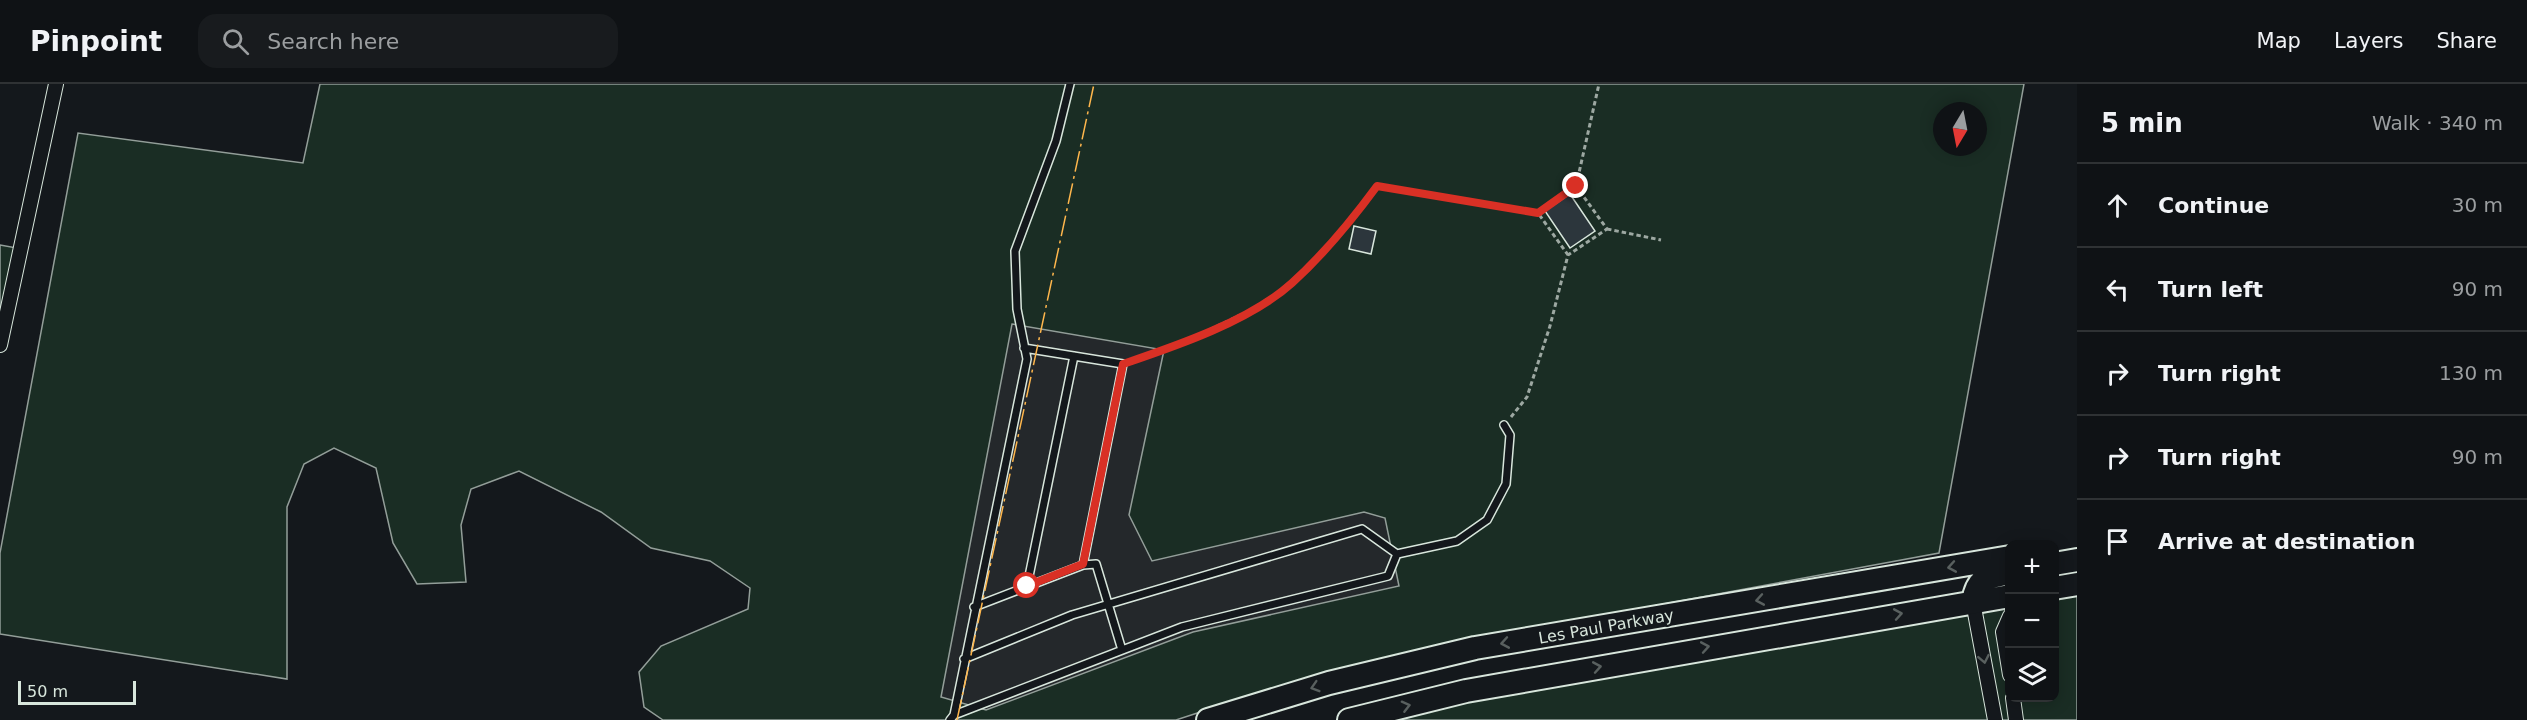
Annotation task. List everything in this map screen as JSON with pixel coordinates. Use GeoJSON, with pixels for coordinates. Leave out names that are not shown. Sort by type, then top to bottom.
{"type":"FeatureCollection","features":[{"type":"Feature","properties":{"kind":"main road"},"geometry":{"type":"LineString","coordinates":[[2059,549],[2077,546]]}},
{"type":"Feature","properties":{"kind":"main road","name":"Les Paul Parkway"},"geometry":{"type":"LineString","coordinates":[[1208,720],[1329,682],[1475,648],[2005,558]]}},
{"type":"Feature","properties":{"kind":"main road"},"geometry":{"type":"LineString","coordinates":[[2059,563],[2077,560]]}},
{"type":"Feature","properties":{"kind":"main road"},"geometry":{"type":"LineString","coordinates":[[1973,602],[1975,588],[1983,579],[2005,574]]}},
{"type":"Feature","properties":{"kind":"main road"},"geometry":{"type":"LineString","coordinates":[[2059,587],[2077,584]]}},
{"type":"Feature","properties":{"kind":"main road"},"geometry":{"type":"LineString","coordinates":[[1349,720],[1466,691],[2005,597]]}},
{"type":"Feature","properties":{"kind":"street"},"geometry":{"type":"LineString","coordinates":[[0,345],[56,84]]}},
{"type":"Feature","properties":{"kind":"street"},"geometry":{"type":"LineString","coordinates":[[1973,602],[1995,720]]}},
{"type":"Feature","properties":{"kind":"street"},"geometry":{"type":"LineString","coordinates":[[2005,627],[2003,632],[2005,644]]}},
{"type":"Feature","properties":{"kind":"street"},"geometry":{"type":"LineString","coordinates":[[2014,702],[2016,720]]}},
{"type":"Feature","properties":{"kind":"lane"},"geometry":{"type":"LineString","coordinates":[[952,718],[1027,359],[1017,309],[1015,250],[1056,141],[1070,84]]}},
{"type":"Feature","properties":{"kind":"lane"},"geometry":{"type":"LineString","coordinates":[[1024,348],[1123,364],[1083,564]]}},
{"type":"Feature","properties":{"kind":"lane"},"geometry":{"type":"LineString","coordinates":[[1027,586],[1074,356]]}},
{"type":"Feature","properties":{"kind":"lane"},"geometry":{"type":"LineString","coordinates":[[964,659],[1072,615],[1362,529],[1397,554],[1457,541],[1488,520],[1506,484],[1510,435],[1504,425]]}},
{"type":"Feature","properties":{"kind":"lane"},"geometry":{"type":"LineString","coordinates":[[952,718],[1182,627],[1388,576],[1397,554]]}},
{"type":"Feature","properties":{"kind":"lane"},"geometry":{"type":"LineString","coordinates":[[974,607],[1083,564],[1096,564],[1122,650]]}},
{"type":"Feature","properties":{"kind":"path"},"geometry":{"type":"LineString","coordinates":[[1123,364],[1180,345],[1251,310],[1291,284],[1349,223],[1377,186],[1538,213],[1576,186],[1599,84]]}},
{"type":"Feature","properties":{"kind":"path"},"geometry":{"type":"LineString","coordinates":[[1576,186],[1607,229],[1661,240]]}},
{"type":"Feature","properties":{"kind":"path"},"geometry":{"type":"LineString","coordinates":[[1538,213],[1568,255]]}},
{"type":"Feature","properties":{"kind":"path"},"geometry":{"type":"LineString","coordinates":[[1504,425],[1527,397],[1550,326],[1568,255],[1607,229]]}},
{"type":"Feature","properties":{"kind":"green space"},"geometry":{"type":"Polygon","coordinates":[[[320,84],[2024,84],[1939,553],[1431,647],[1280,686],[1176,720],[663,720],[644,707],[639,672],[661,646],[748,609],[750,588],[710,561],[651,548],[601,512],[519,471],[471,489],[461,525],[466,582],[417,584],[393,543],[376,468],[334,448],[304,464],[287,507],[287,679],[0,634],[0,553],[78,133],[303,163],[320,84]]]}},
{"type":"Feature","properties":{"kind":"green space"},"geometry":{"type":"Polygon","coordinates":[[[0,245],[17,248],[0,323],[0,245]]]}},
{"type":"Feature","properties":{"kind":"green space"},"geometry":{"type":"Polygon","coordinates":[[[2077,588],[2077,720],[1370,720],[2005,600],[2005,702],[2059,702],[2059,591],[2077,588]]]}},
{"type":"Feature","properties":{"kind":"shaded area"},"geometry":{"type":"Polygon","coordinates":[[[1012,324],[1164,350],[1129,515],[1152,561],[1364,512],[1385,518],[1399,586],[1193,632],[986,710],[941,697],[1012,324]]]}},
{"type":"Feature","properties":{"kind":"building"},"geometry":{"type":"Polygon","coordinates":[[[1570,194],[1595,231],[1570,248],[1545,211],[1570,194]]]}},
{"type":"Feature","properties":{"kind":"building"},"geometry":{"type":"Polygon","coordinates":[[[1354,226],[1376,231],[1371,254],[1349,249],[1354,226]]]}},
{"type":"Feature","properties":{"kind":"power"},"geometry":{"type":"LineString","coordinates":[[957,720],[1094,84]]}},
{"type":"Feature","properties":{"kind":"route"},"geometry":{"type":"LineString","coordinates":[[1027,586],[1083,564],[1123,364],[1180,345],[1251,310],[1291,284],[1349,223],[1377,186],[1538,213],[1576,186]]}}]}
